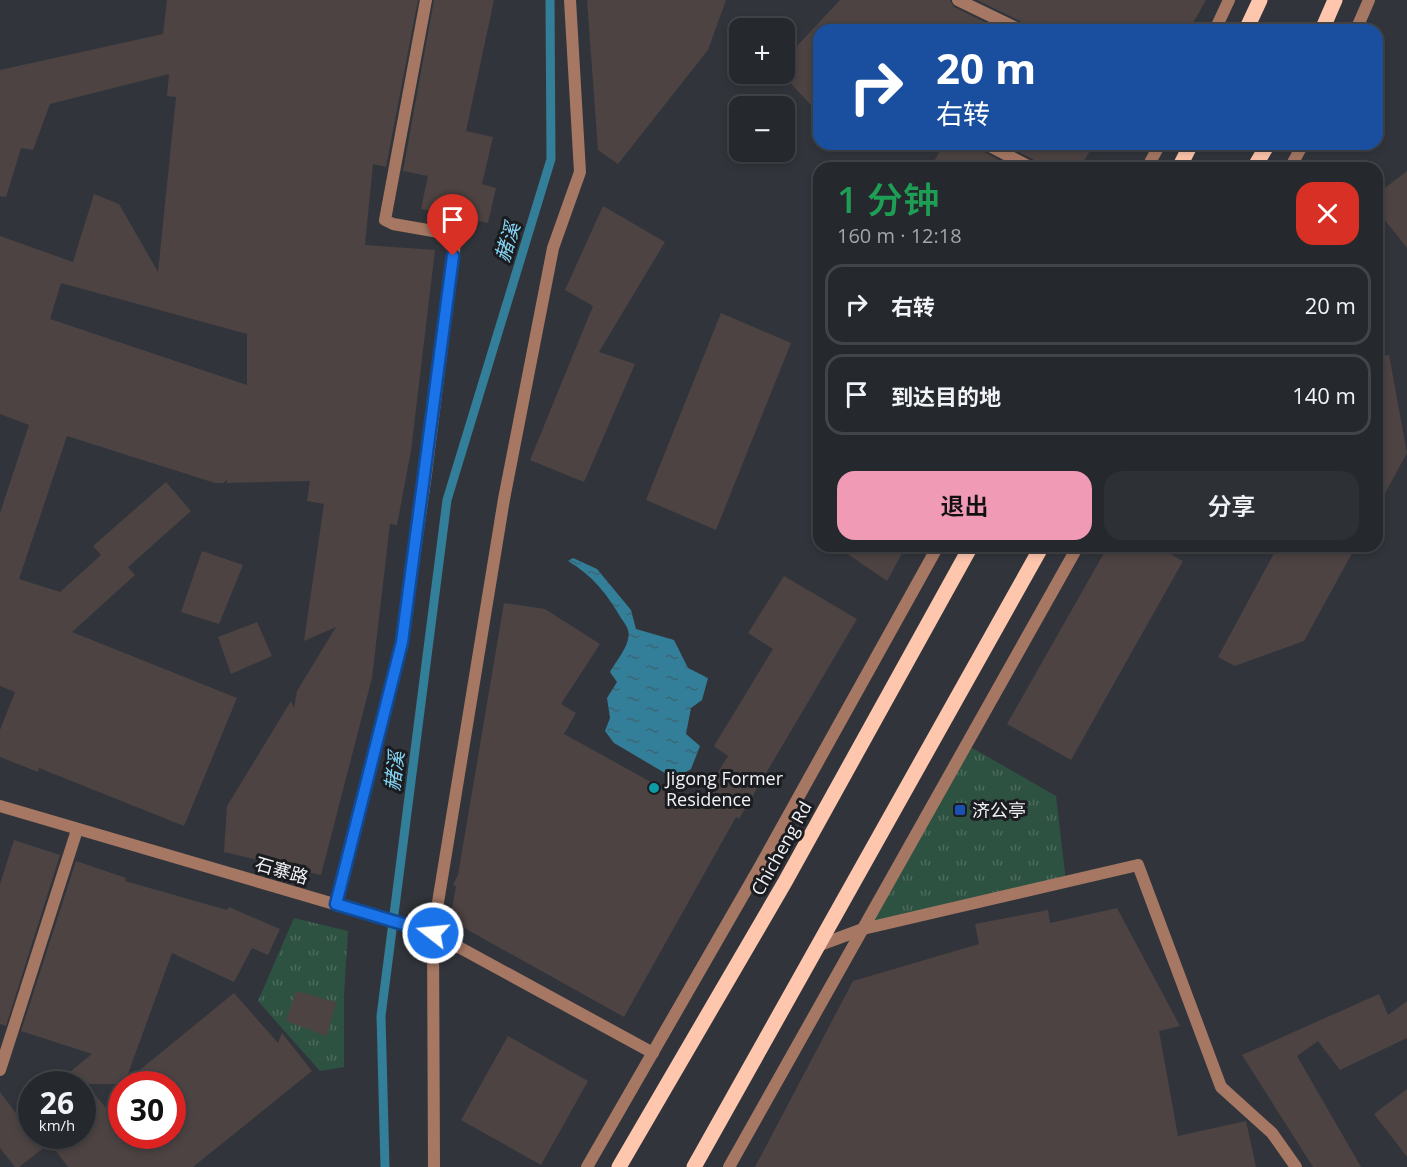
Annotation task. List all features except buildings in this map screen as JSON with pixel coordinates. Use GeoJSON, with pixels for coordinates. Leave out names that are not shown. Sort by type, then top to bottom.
{"type":"FeatureCollection","features":[{"type":"Feature","properties":{"kind":"main road"},"geometry":{"type":"LineString","coordinates":[[1249,24],[1260,0]]}},
{"type":"Feature","properties":{"kind":"main road"},"geometry":{"type":"LineString","coordinates":[[1325,24],[1335,0]]}},
{"type":"Feature","properties":{"kind":"main road","name":"Chicheng Rd"},"geometry":{"type":"LineString","coordinates":[[619,1167],[785,882],[968,552]]}},
{"type":"Feature","properties":{"kind":"main road"},"geometry":{"type":"LineString","coordinates":[[694,1167],[1039,552]]}},
{"type":"Feature","properties":{"kind":"street"},"geometry":{"type":"LineString","coordinates":[[336,904],[402,642],[456,235],[393,224],[385,220],[426,0]]}},
{"type":"Feature","properties":{"kind":"street"},"geometry":{"type":"LineString","coordinates":[[434,1167],[433,933],[511,465],[554,248],[580,172],[570,0]]}},
{"type":"Feature","properties":{"kind":"street"},"geometry":{"type":"LineString","coordinates":[[958,0],[1008,24]]}},
{"type":"Feature","properties":{"kind":"street"},"geometry":{"type":"LineString","coordinates":[[1218,24],[1229,0]]}},
{"type":"Feature","properties":{"kind":"street"},"geometry":{"type":"LineString","coordinates":[[1359,24],[1369,0]]}},
{"type":"Feature","properties":{"kind":"street"},"geometry":{"type":"LineString","coordinates":[[998,150],[1020,162]]}},
{"type":"Feature","properties":{"kind":"street"},"geometry":{"type":"LineString","coordinates":[[587,1167],[759,868],[935,552]]}},
{"type":"Feature","properties":{"kind":"street"},"geometry":{"type":"LineString","coordinates":[[729,1167],[1075,552]]}},
{"type":"Feature","properties":{"kind":"street","name":"石寨路"},"geometry":{"type":"LineString","coordinates":[[0,806],[433,933],[653,1053]]}},
{"type":"Feature","properties":{"kind":"street"},"geometry":{"type":"LineString","coordinates":[[0,1070],[77,830]]}},
{"type":"Feature","properties":{"kind":"street"},"geometry":{"type":"LineString","coordinates":[[817,946],[863,929],[1138,865],[1221,1088],[1272,1133],[1296,1167]]}},
{"type":"Feature","properties":{"kind":"green space"},"geometry":{"type":"Polygon","coordinates":[[[967,745],[1056,796],[1066,882],[863,929],[967,745]]]}},
{"type":"Feature","properties":{"kind":"green space"},"geometry":{"type":"Polygon","coordinates":[[[294,918],[348,931],[344,993],[344,1067],[320,1071],[258,1001],[294,918]]]}},
{"type":"Feature","properties":{"kind":"water"},"geometry":{"type":"Polygon","coordinates":[[[573,558],[597,569],[631,610],[636,629],[674,640],[688,668],[708,678],[702,700],[691,708],[686,734],[700,746],[691,769],[675,779],[614,743],[605,731],[610,718],[607,698],[617,682],[610,672],[626,646],[629,635],[626,625],[598,586],[568,561],[573,558]]]}},
{"type":"Feature","properties":{"kind":"waterway","name":"赭溪"},"geometry":{"type":"LineString","coordinates":[[385,1167],[381,1016],[447,500],[551,159],[550,0]]}},
{"type":"Feature","properties":{"kind":"place","name":"Jigong Former Residence"},"geometry":{"type":"Point","coordinates":[654,788]}},
{"type":"Feature","properties":{"kind":"place","name":"济公亭"},"geometry":{"type":"Point","coordinates":[960,810]}},
{"type":"Feature","properties":{"kind":"route"},"geometry":{"type":"LineString","coordinates":[[433,933],[336,904],[402,642],[453,256]]}}]}
